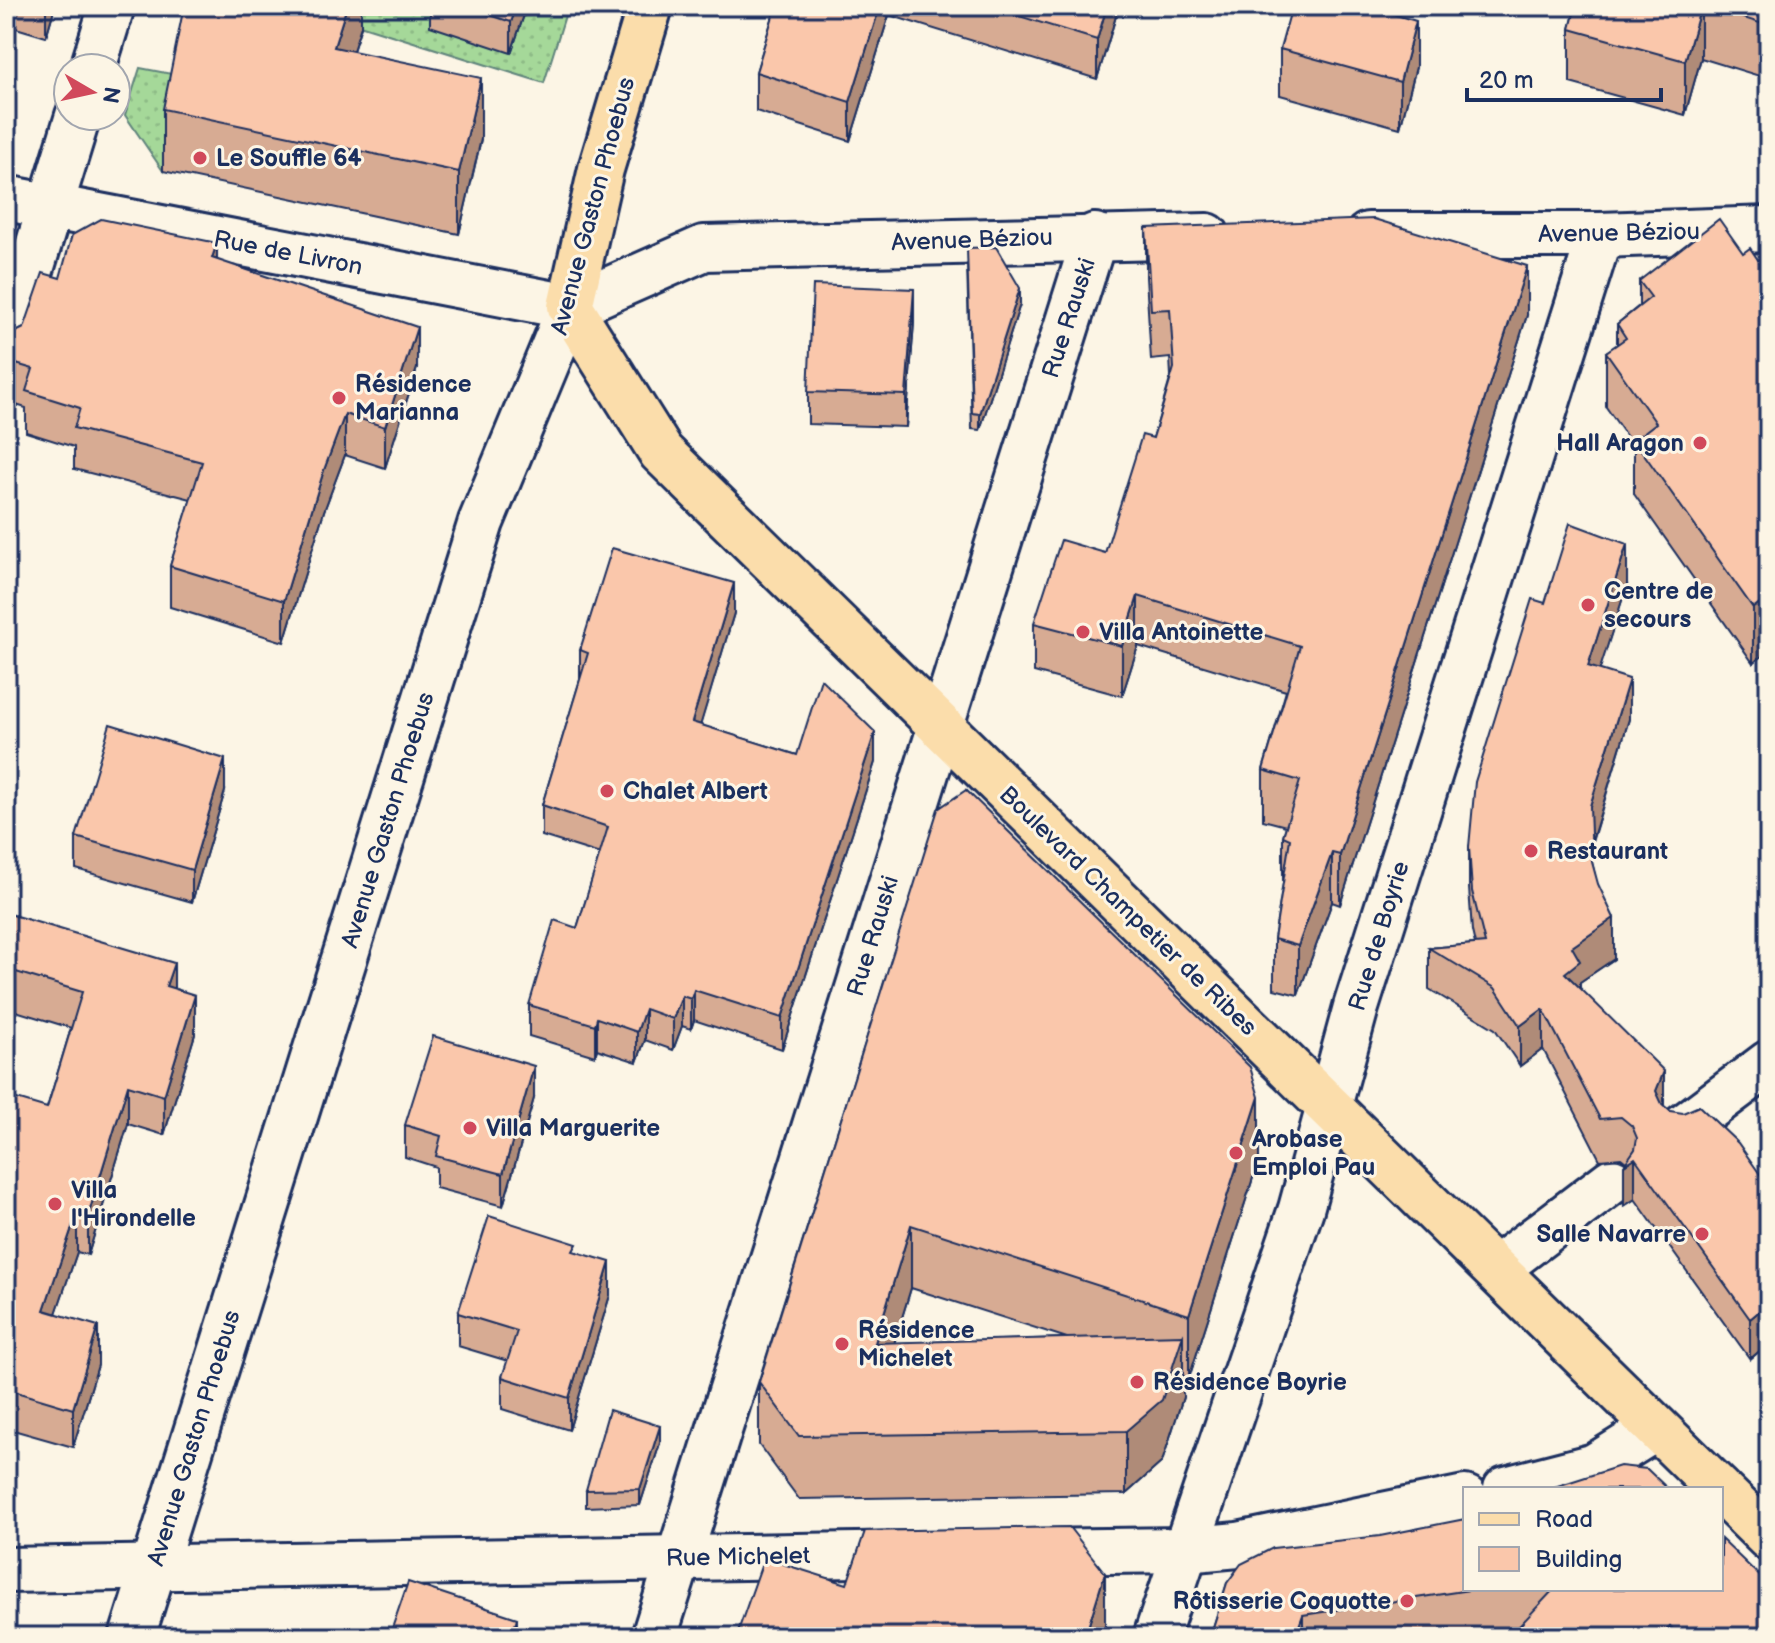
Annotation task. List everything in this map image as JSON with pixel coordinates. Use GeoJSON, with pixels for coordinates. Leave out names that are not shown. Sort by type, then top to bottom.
{"type":"FeatureCollection","features":[{"type":"Feature","properties":{"kind":"main road","name":"Avenue Gaston Phoebus"},"geometry":{"type":"LineString","coordinates":[[570,307],[601,169],[650,6]]}},
{"type":"Feature","properties":{"kind":"main road","name":"Boulevard Champetier de Ribes"},"geometry":{"type":"LineString","coordinates":[[570,307],[661,452],[938,726],[1330,1104],[1717,1487]]}},
{"type":"Feature","properties":{"kind":"main road","name":"Boulevard Champetier de Ribes"},"geometry":{"type":"LineString","coordinates":[[1723,1493],[1769,1538]]}},
{"type":"Feature","properties":{"kind":"street"},"geometry":{"type":"LineString","coordinates":[[98,52],[112,6]]}},
{"type":"Feature","properties":{"kind":"street"},"geometry":{"type":"LineString","coordinates":[[6,351],[73,132]]}},
{"type":"Feature","properties":{"kind":"street","name":"Rue de Livron"},"geometry":{"type":"LineString","coordinates":[[6,198],[570,307]]}},
{"type":"Feature","properties":{"kind":"street","name":"Avenue Béziou"},"geometry":{"type":"LineString","coordinates":[[1332,235],[1600,235],[1769,229]]}},
{"type":"Feature","properties":{"kind":"street","name":"Avenue Béziou"},"geometry":{"type":"LineString","coordinates":[[570,307],[704,248],[1095,236],[1253,235]]}},
{"type":"Feature","properties":{"kind":"street","name":"Rue de Boyrie"},"geometry":{"type":"LineString","coordinates":[[1156,1637],[1282,1270],[1356,1007],[1600,235]]}},
{"type":"Feature","properties":{"kind":"street","name":"Rue Rauski"},"geometry":{"type":"LineString","coordinates":[[654,1637],[938,726],[1095,236]]}},
{"type":"Feature","properties":{"kind":"street","name":"Avenue Gaston Phoebus"},"geometry":{"type":"LineString","coordinates":[[132,1637],[481,522],[570,307]]}},
{"type":"Feature","properties":{"kind":"street"},"geometry":{"type":"LineString","coordinates":[[1681,1129],[1769,1063]]}},
{"type":"Feature","properties":{"kind":"street"},"geometry":{"type":"LineString","coordinates":[[1496,1269],[1612,1181]]}},
{"type":"Feature","properties":{"kind":"street"},"geometry":{"type":"LineString","coordinates":[[1514,1487],[1595,1466],[1656,1428]]}},
{"type":"Feature","properties":{"kind":"street","name":"Rue Michelet"},"geometry":{"type":"LineString","coordinates":[[6,1570],[154,1565],[1184,1550],[1313,1533],[1463,1498]]}},
{"type":"Feature","properties":{"kind":"green space"},"geometry":{"type":"Polygon","coordinates":[[[299,6],[568,6],[544,83],[299,6]]]}},
{"type":"Feature","properties":{"kind":"green space"},"geometry":{"type":"Polygon","coordinates":[[[140,68],[182,76],[163,171],[132,125],[132,93],[140,68]]]}},
{"type":"Feature","properties":{"kind":"building"},"geometry":{"type":"Polygon","coordinates":[[[184,6],[347,6],[334,47],[481,78],[459,172],[163,109],[184,6]]]}},
{"type":"Feature","properties":{"kind":"building"},"geometry":{"type":"Polygon","coordinates":[[[463,6],[517,6],[511,22],[463,6]]]}},
{"type":"Feature","properties":{"kind":"building"},"geometry":{"type":"Polygon","coordinates":[[[776,6],[880,6],[850,102],[756,72],[776,6]]]}},
{"type":"Feature","properties":{"kind":"building"},"geometry":{"type":"Polygon","coordinates":[[[987,6],[1107,6],[1097,40],[987,6]]]}},
{"type":"Feature","properties":{"kind":"building"},"geometry":{"type":"Polygon","coordinates":[[[1292,6],[1366,6],[1416,21],[1400,82],[1280,49],[1292,6]]]}},
{"type":"Feature","properties":{"kind":"building"},"geometry":{"type":"Polygon","coordinates":[[[1576,6],[1701,6],[1685,61],[1570,29],[1576,6]]]}},
{"type":"Feature","properties":{"kind":"building"},"geometry":{"type":"Polygon","coordinates":[[[1706,6],[1769,6],[1769,26],[1706,6]]]}},
{"type":"Feature","properties":{"kind":"building"},"geometry":{"type":"Polygon","coordinates":[[[101,219],[217,243],[212,258],[417,327],[385,427],[345,414],[324,470],[284,601],[170,566],[202,462],[74,428],[80,408],[26,391],[33,369],[6,361],[6,334],[24,328],[43,273],[60,278],[72,235],[101,219]]]}},
{"type":"Feature","properties":{"kind":"building"},"geometry":{"type":"Polygon","coordinates":[[[1374,219],[1527,266],[1340,855],[1332,853],[1298,946],[1274,939],[1290,839],[1283,836],[1300,781],[1263,770],[1300,646],[1138,596],[1122,646],[1034,623],[1061,540],[1105,553],[1142,435],[1153,438],[1174,368],[1170,309],[1151,310],[1146,228],[1374,219]]]}},
{"type":"Feature","properties":{"kind":"building","name":"Hall Aragon"},"geometry":{"type":"Polygon","coordinates":[[[1719,219],[1743,253],[1750,248],[1769,276],[1769,596],[1753,608],[1634,440],[1656,423],[1606,352],[1626,338],[1617,324],[1651,297],[1639,281],[1719,219]]]}},
{"type":"Feature","properties":{"kind":"building"},"geometry":{"type":"Polygon","coordinates":[[[996,247],[1020,288],[980,414],[972,413],[967,248],[996,247]]]}},
{"type":"Feature","properties":{"kind":"building"},"geometry":{"type":"Polygon","coordinates":[[[813,285],[914,289],[906,395],[808,392],[813,285]]]}},
{"type":"Feature","properties":{"kind":"building"},"geometry":{"type":"Polygon","coordinates":[[[1570,523],[1627,544],[1588,666],[1629,679],[1590,806],[1592,862],[1598,884],[1614,918],[1572,947],[1580,961],[1565,973],[1664,1071],[1656,1091],[1662,1104],[1670,1111],[1683,1113],[1699,1106],[1738,1143],[1769,1187],[1769,1303],[1750,1319],[1635,1158],[1624,1165],[1635,1149],[1637,1138],[1632,1126],[1621,1117],[1600,1119],[1543,1009],[1520,1026],[1495,988],[1429,948],[1485,943],[1472,891],[1469,847],[1475,782],[1532,599],[1545,603],[1570,523]]]}},
{"type":"Feature","properties":{"kind":"building"},"geometry":{"type":"Polygon","coordinates":[[[612,548],[734,583],[692,722],[797,755],[821,679],[875,732],[782,1018],[694,990],[691,999],[682,996],[673,1019],[645,1009],[637,1032],[597,1018],[595,1025],[529,1005],[554,920],[577,928],[608,827],[542,805],[588,653],[580,650],[612,548]]]}},
{"type":"Feature","properties":{"kind":"building"},"geometry":{"type":"Polygon","coordinates":[[[110,724],[225,759],[192,870],[76,837],[110,724]]]}},
{"type":"Feature","properties":{"kind":"building"},"geometry":{"type":"Polygon","coordinates":[[[966,790],[1250,1067],[1259,1097],[1189,1315],[911,1225],[875,1343],[1183,1335],[1162,1400],[1126,1431],[799,1436],[759,1382],[938,809],[966,790]]]}},
{"type":"Feature","properties":{"kind":"building"},"geometry":{"type":"Polygon","coordinates":[[[6,913],[174,963],[166,986],[195,995],[164,1096],[128,1085],[88,1216],[77,1213],[44,1310],[98,1326],[73,1409],[6,1389],[6,1240],[14,1215],[6,1213],[6,1110],[10,1097],[47,1108],[82,992],[6,969],[6,913]]]}},
{"type":"Feature","properties":{"kind":"building","name":"Villa Marguerite"},"geometry":{"type":"Polygon","coordinates":[[[433,1036],[534,1066],[503,1174],[436,1156],[441,1136],[405,1125],[433,1036]]]}},
{"type":"Feature","properties":{"kind":"building"},"geometry":{"type":"Polygon","coordinates":[[[489,1216],[577,1244],[573,1251],[610,1262],[569,1398],[502,1377],[517,1331],[458,1313],[489,1216]]]}},
{"type":"Feature","properties":{"kind":"building"},"geometry":{"type":"Polygon","coordinates":[[[609,1410],[660,1426],[640,1489],[586,1490],[609,1410]]]}},
{"type":"Feature","properties":{"kind":"building"},"geometry":{"type":"Polygon","coordinates":[[[1620,1466],[1647,1469],[1666,1487],[1554,1487],[1620,1466]]]}},
{"type":"Feature","properties":{"kind":"building"},"geometry":{"type":"Polygon","coordinates":[[[1463,1519],[1463,1591],[1303,1615],[1295,1637],[1210,1637],[1227,1583],[1241,1564],[1273,1548],[1380,1536],[1463,1519]]]}},
{"type":"Feature","properties":{"kind":"building"},"geometry":{"type":"Polygon","coordinates":[[[1069,1527],[1105,1573],[1085,1637],[736,1637],[764,1558],[847,1584],[865,1531],[1069,1527]]]}},
{"type":"Feature","properties":{"kind":"building"},"geometry":{"type":"Polygon","coordinates":[[[1723,1541],[1769,1585],[1769,1637],[1681,1637],[1670,1626],[1659,1637],[1509,1637],[1552,1591],[1723,1591],[1723,1541]]]}},
{"type":"Feature","properties":{"kind":"building"},"geometry":{"type":"Polygon","coordinates":[[[408,1582],[517,1618],[511,1637],[389,1637],[408,1582]]]}},
{"type":"Feature","properties":{"kind":"place","name":"Le Souffle 64"},"geometry":{"type":"Point","coordinates":[200,158]}},
{"type":"Feature","properties":{"kind":"place","name":"Résidence Marianna"},"geometry":{"type":"Point","coordinates":[339,398]}},
{"type":"Feature","properties":{"kind":"place","name":"Hall Aragon"},"geometry":{"type":"Point","coordinates":[1700,443]}},
{"type":"Feature","properties":{"kind":"place","name":"Centre de secours"},"geometry":{"type":"Point","coordinates":[1588,605]}},
{"type":"Feature","properties":{"kind":"place","name":"Villa Antoinette"},"geometry":{"type":"Point","coordinates":[1083,632]}},
{"type":"Feature","properties":{"kind":"place","name":"Chalet Albert"},"geometry":{"type":"Point","coordinates":[607,791]}},
{"type":"Feature","properties":{"kind":"place","name":"Restaurant"},"geometry":{"type":"Point","coordinates":[1531,851]}},
{"type":"Feature","properties":{"kind":"place","name":"Villa Marguerite"},"geometry":{"type":"Point","coordinates":[470,1128]}},
{"type":"Feature","properties":{"kind":"place","name":"Arobase Emploi Pau"},"geometry":{"type":"Point","coordinates":[1236,1153]}},
{"type":"Feature","properties":{"kind":"place","name":"Villa l'Hirondelle"},"geometry":{"type":"Point","coordinates":[55,1204]}},
{"type":"Feature","properties":{"kind":"place","name":"Salle Navarre"},"geometry":{"type":"Point","coordinates":[1702,1234]}},
{"type":"Feature","properties":{"kind":"place","name":"Résidence Michelet"},"geometry":{"type":"Point","coordinates":[842,1344]}},
{"type":"Feature","properties":{"kind":"place","name":"Résidence Boyrie"},"geometry":{"type":"Point","coordinates":[1137,1382]}},
{"type":"Feature","properties":{"kind":"place","name":"Rôtisserie Coquotte"},"geometry":{"type":"Point","coordinates":[1407,1601]}}]}
